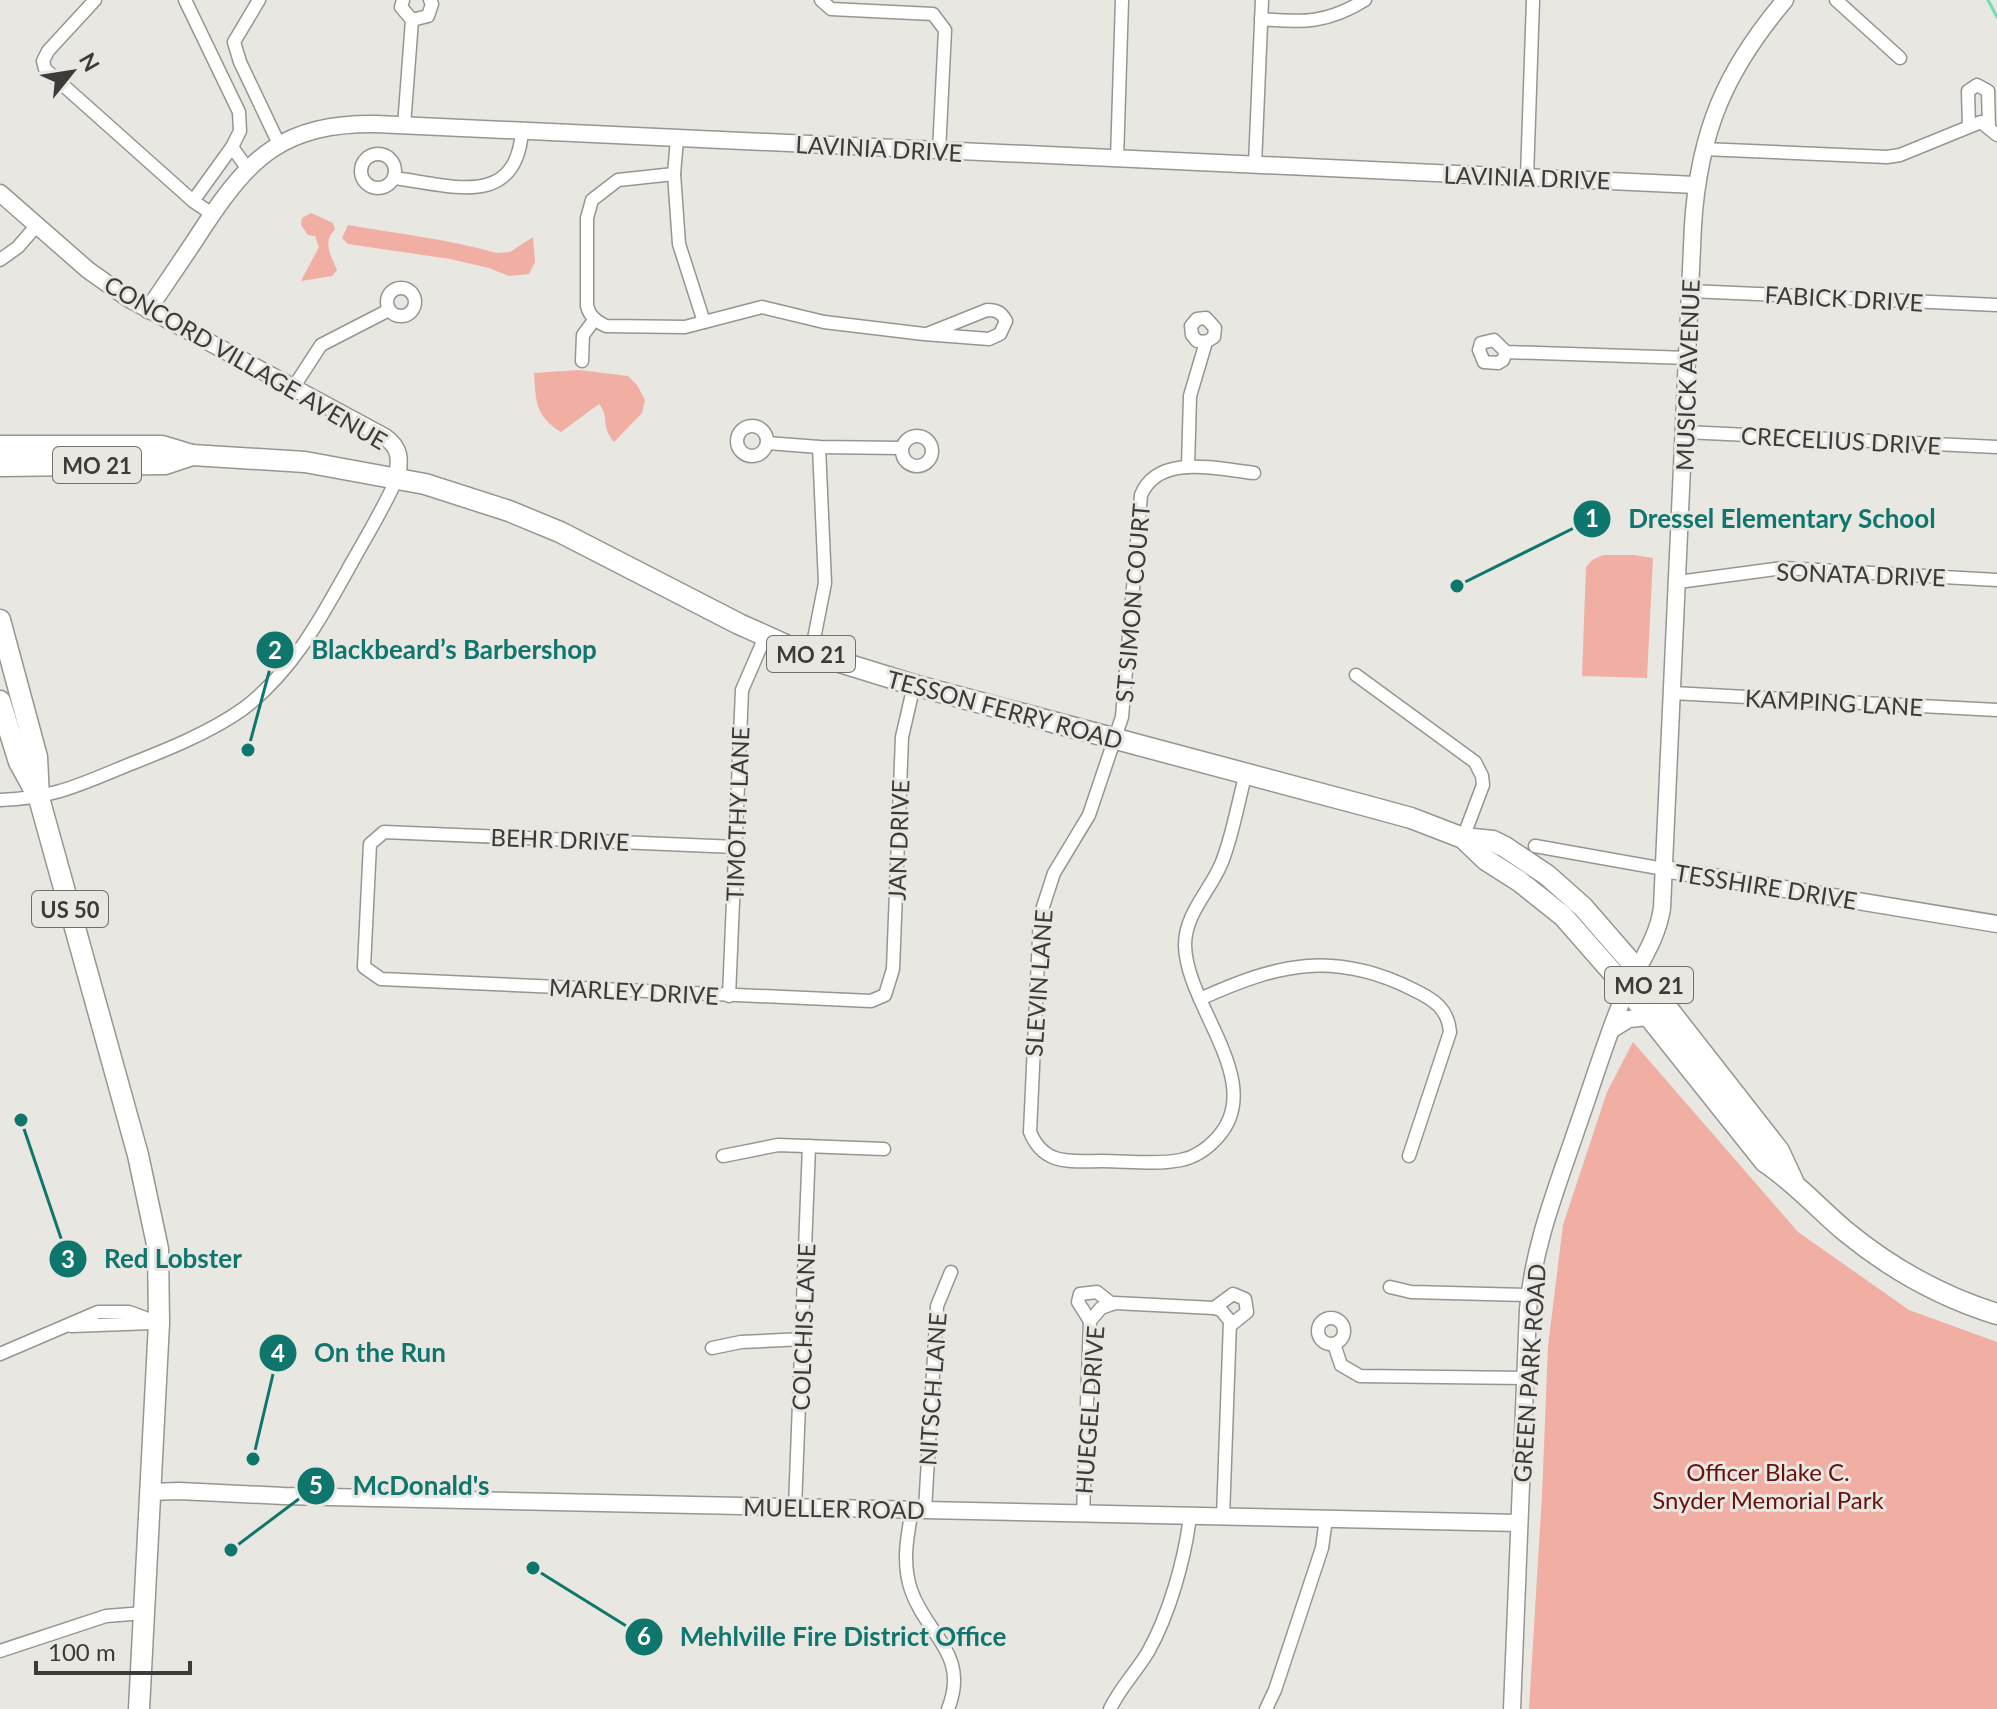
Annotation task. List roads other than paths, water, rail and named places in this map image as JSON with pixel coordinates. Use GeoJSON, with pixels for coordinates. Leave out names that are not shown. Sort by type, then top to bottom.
{"type":"FeatureCollection","features":[{"type":"Feature","properties":{"kind":"main road","name":"TESSON FERRY ROAD"},"geometry":{"type":"LineString","coordinates":[[1,451],[162,446],[192,455],[305,462],[397,478],[463,496],[537,522],[765,637],[811,654],[914,685],[1411,818],[1463,838],[1493,841],[1547,875],[1583,907],[1636,968],[1779,1151],[1793,1181]]}},
{"type":"Feature","properties":{"kind":"main road","name":"US 50"},"geometry":{"type":"LineString","coordinates":[[0,620],[37,757],[39,798],[147,1189],[158,1249],[159,1323],[139,1709]]}},
{"type":"Feature","properties":{"kind":"main road","name":"US 50"},"geometry":{"type":"LineString","coordinates":[[0,701],[19,762],[39,798]]}},
{"type":"Feature","properties":{"kind":"main road","name":"TESSON FERRY ROAD"},"geometry":{"type":"LineString","coordinates":[[1463,838],[1486,860],[1519,881],[1563,916],[1627,989],[1765,1162],[1793,1181],[1829,1217],[1881,1258],[1944,1294],[1997,1314]]}},
{"type":"Feature","properties":{"kind":"street"},"geometry":{"type":"LineString","coordinates":[[95,0],[48,51],[43,61],[45,69],[193,201],[212,214]]}},
{"type":"Feature","properties":{"kind":"street"},"geometry":{"type":"LineString","coordinates":[[185,0],[239,112],[240,131],[193,201]]}},
{"type":"Feature","properties":{"kind":"street"},"geometry":{"type":"LineString","coordinates":[[259,0],[234,42],[240,62],[279,144]]}},
{"type":"Feature","properties":{"kind":"street"},"geometry":{"type":"LineString","coordinates":[[403,0],[401,7],[412,20],[404,126]]}},
{"type":"Feature","properties":{"kind":"street"},"geometry":{"type":"LineString","coordinates":[[412,20],[428,16],[432,4],[430,0]]}},
{"type":"Feature","properties":{"kind":"street"},"geometry":{"type":"LineString","coordinates":[[821,0],[831,9],[933,14],[945,30],[939,152]]}},
{"type":"Feature","properties":{"kind":"street"},"geometry":{"type":"LineString","coordinates":[[1117,159],[1122,0]]}},
{"type":"Feature","properties":{"kind":"street"},"geometry":{"type":"LineString","coordinates":[[1255,165],[1262,0]]}},
{"type":"Feature","properties":{"kind":"street"},"geometry":{"type":"LineString","coordinates":[[1261,19],[1304,23],[1341,14],[1365,0]]}},
{"type":"Feature","properties":{"kind":"street"},"geometry":{"type":"LineString","coordinates":[[1527,177],[1533,0]]}},
{"type":"Feature","properties":{"kind":"street","name":"MUSICK AVENUE"},"geometry":{"type":"LineString","coordinates":[[1664,869],[1696,185],[1703,149],[1731,76],[1749,46],[1785,0]]}},
{"type":"Feature","properties":{"kind":"street"},"geometry":{"type":"LineString","coordinates":[[1836,0],[1900,58]]}},
{"type":"Feature","properties":{"kind":"street","name":"LAVINIA DRIVE"},"geometry":{"type":"LineString","coordinates":[[148,310],[212,214],[247,168],[279,144],[309,131],[341,125],[1696,185]]}},
{"type":"Feature","properties":{"kind":"street"},"geometry":{"type":"LineString","coordinates":[[1703,149],[1887,157],[1984,128]]}},
{"type":"Feature","properties":{"kind":"street"},"geometry":{"type":"LineString","coordinates":[[394,178],[473,188],[498,182],[511,172],[518,160],[522,131]]}},
{"type":"Feature","properties":{"kind":"street"},"geometry":{"type":"LineString","coordinates":[[677,139],[674,174],[679,244],[704,322]]}},
{"type":"Feature","properties":{"kind":"street"},"geometry":{"type":"LineString","coordinates":[[232,147],[247,168]]}},
{"type":"Feature","properties":{"kind":"street"},"geometry":{"type":"LineString","coordinates":[[674,174],[618,180],[592,200],[587,218],[587,306],[589,314],[606,326],[685,327],[762,307],[824,322],[927,334],[989,339],[1000,334],[1006,321],[996,310],[987,310],[927,334]]}},
{"type":"Feature","properties":{"kind":"street","name":"CONCORD VILLAGE AVENUE"},"geometry":{"type":"LineString","coordinates":[[0,193],[101,279],[148,310],[391,441],[400,459],[397,478]]}},
{"type":"Feature","properties":{"kind":"street"},"geometry":{"type":"LineString","coordinates":[[0,260],[18,247],[37,225]]}},
{"type":"Feature","properties":{"kind":"street","name":"FABICK DRIVE"},"geometry":{"type":"LineString","coordinates":[[1690,291],[1997,305]]}},
{"type":"Feature","properties":{"kind":"street"},"geometry":{"type":"LineString","coordinates":[[293,388],[321,345],[389,310]]}},
{"type":"Feature","properties":{"kind":"street"},"geometry":{"type":"LineString","coordinates":[[582,361],[583,335],[595,319]]}},
{"type":"Feature","properties":{"kind":"street"},"geometry":{"type":"LineString","coordinates":[[1188,467],[1190,396],[1206,342]]}},
{"type":"Feature","properties":{"kind":"street"},"geometry":{"type":"LineString","coordinates":[[1506,352],[1688,358]]}},
{"type":"Feature","properties":{"kind":"street","name":"CRECELIUS DRIVE"},"geometry":{"type":"LineString","coordinates":[[1685,432],[1997,447]]}},
{"type":"Feature","properties":{"kind":"street"},"geometry":{"type":"LineString","coordinates":[[767,443],[901,448]]}},
{"type":"Feature","properties":{"kind":"street"},"geometry":{"type":"LineString","coordinates":[[811,654],[825,583],[819,447]]}},
{"type":"Feature","properties":{"kind":"street","name":"ST SIMON COURT"},"geometry":{"type":"LineString","coordinates":[[1114,738],[1122,717],[1141,495],[1145,485],[1166,470],[1188,467],[1254,473]]}},
{"type":"Feature","properties":{"kind":"street"},"geometry":{"type":"LineString","coordinates":[[0,800],[39,798],[68,790],[206,729],[242,709],[271,684],[312,633],[371,531],[397,478]]}},
{"type":"Feature","properties":{"kind":"street","name":"SONATA DRIVE"},"geometry":{"type":"LineString","coordinates":[[1678,582],[1783,568],[1997,580]]}},
{"type":"Feature","properties":{"kind":"street","name":"TIMOTHY LANE"},"geometry":{"type":"LineString","coordinates":[[729,996],[742,690],[765,637]]}},
{"type":"Feature","properties":{"kind":"street"},"geometry":{"type":"LineString","coordinates":[[1356,675],[1475,762],[1483,785],[1463,838]]}},
{"type":"Feature","properties":{"kind":"street","name":"JAN DRIVE"},"geometry":{"type":"LineString","coordinates":[[885,995],[893,969],[902,737],[914,685]]}},
{"type":"Feature","properties":{"kind":"street","name":"KAMPING LANE"},"geometry":{"type":"LineString","coordinates":[[1672,693],[1997,710]]}},
{"type":"Feature","properties":{"kind":"street","name":"SLEVIN LANE"},"geometry":{"type":"LineString","coordinates":[[1114,738],[1089,815],[1054,873],[1040,916],[1030,1132],[1036,1147],[1058,1160],[1173,1161],[1203,1152],[1225,1129],[1233,1111],[1235,1086],[1200,999]]}},
{"type":"Feature","properties":{"kind":"street"},"geometry":{"type":"LineString","coordinates":[[1246,773],[1223,859],[1186,930],[1187,965],[1200,999],[1271,971],[1299,966],[1336,965],[1361,968],[1392,979],[1441,1006],[1449,1018],[1450,1032],[1409,1156]]}},
{"type":"Feature","properties":{"kind":"street","name":"BEHR DRIVE"},"geometry":{"type":"LineString","coordinates":[[381,979],[364,967],[370,844],[384,832],[736,847]]}},
{"type":"Feature","properties":{"kind":"street","name":"TESSHIRE DRIVE"},"geometry":{"type":"LineString","coordinates":[[1535,846],[1997,924]]}},
{"type":"Feature","properties":{"kind":"street","name":"GREEN PARK ROAD"},"geometry":{"type":"LineString","coordinates":[[1512,1709],[1529,1295],[1534,1263],[1611,1030],[1636,968],[1658,929],[1664,869]]}},
{"type":"Feature","properties":{"kind":"street","name":"MARLEY DRIVE"},"geometry":{"type":"LineString","coordinates":[[381,979],[871,1001],[885,995]]}},
{"type":"Feature","properties":{"kind":"street"},"geometry":{"type":"LineString","coordinates":[[1611,1030],[1629,1019],[1649,1017]]}},
{"type":"Feature","properties":{"kind":"street"},"geometry":{"type":"LineString","coordinates":[[723,1156],[761,1146],[884,1149]]}},
{"type":"Feature","properties":{"kind":"street","name":"COLCHIS LANE"},"geometry":{"type":"LineString","coordinates":[[795,1507],[809,1146]]}},
{"type":"Feature","properties":{"kind":"street","name":"NITSCH LANE"},"geometry":{"type":"LineString","coordinates":[[948,1709],[956,1689],[952,1659],[912,1592],[905,1564],[907,1536],[918,1510],[937,1306],[951,1272]]}},
{"type":"Feature","properties":{"kind":"street"},"geometry":{"type":"LineString","coordinates":[[1390,1287],[1411,1292],[1529,1295]]}},
{"type":"Feature","properties":{"kind":"street"},"geometry":{"type":"LineString","coordinates":[[1090,1321],[1078,1302],[1080,1294],[1089,1291],[1097,1292],[1106,1306],[1214,1308],[1233,1294],[1245,1299],[1247,1312],[1229,1320]]}},
{"type":"Feature","properties":{"kind":"street","name":"HUEGEL DRIVE"},"geometry":{"type":"LineString","coordinates":[[1083,1514],[1090,1321],[1106,1306]]}},
{"type":"Feature","properties":{"kind":"street"},"geometry":{"type":"LineString","coordinates":[[1214,1308],[1229,1320]]}},
{"type":"Feature","properties":{"kind":"street"},"geometry":{"type":"LineString","coordinates":[[0,1354],[98,1312],[129,1312],[159,1323]]}},
{"type":"Feature","properties":{"kind":"street"},"geometry":{"type":"LineString","coordinates":[[1223,1517],[1229,1320]]}},
{"type":"Feature","properties":{"kind":"street"},"geometry":{"type":"LineString","coordinates":[[712,1348],[741,1342],[803,1339]]}},
{"type":"Feature","properties":{"kind":"street"},"geometry":{"type":"LineString","coordinates":[[1334,1344],[1341,1365],[1360,1376],[1525,1378]]}},
{"type":"Feature","properties":{"kind":"street","name":"MUELLER ROAD"},"geometry":{"type":"LineString","coordinates":[[150,1492],[1519,1523]]}},
{"type":"Feature","properties":{"kind":"street"},"geometry":{"type":"LineString","coordinates":[[1110,1709],[1147,1654],[1160,1628],[1187,1542],[1190,1516]]}},
{"type":"Feature","properties":{"kind":"street"},"geometry":{"type":"LineString","coordinates":[[1266,1709],[1322,1548],[1326,1519]]}},
{"type":"Feature","properties":{"kind":"street"},"geometry":{"type":"LineString","coordinates":[[0,1651],[106,1616],[144,1613]]}},
{"type":"Feature","properties":{"kind":"waterway"},"geometry":{"type":"LineString","coordinates":[[1988,0],[1997,17]]}},
{"type":"Feature","properties":{"kind":"place","name":"Dressel Elementary School"},"geometry":{"type":"Point","coordinates":[1457,586]}},
{"type":"Feature","properties":{"kind":"place","name":"Blackbeard’s Barbershop"},"geometry":{"type":"Point","coordinates":[248,750]}},
{"type":"Feature","properties":{"kind":"place","name":"Red Lobster"},"geometry":{"type":"Point","coordinates":[21,1120]}},
{"type":"Feature","properties":{"kind":"place","name":"On the Run"},"geometry":{"type":"Point","coordinates":[253,1459]}},
{"type":"Feature","properties":{"kind":"place","name":"McDonald's"},"geometry":{"type":"Point","coordinates":[231,1550]}},
{"type":"Feature","properties":{"kind":"place","name":"Mehlville Fire District Office"},"geometry":{"type":"Point","coordinates":[533,1568]}},
{"type":"Feature","properties":{"kind":"park label","name":"Officer Blake C. Snyder Memorial Park"},"geometry":{"type":"Point","coordinates":[1768,1485]}}]}
